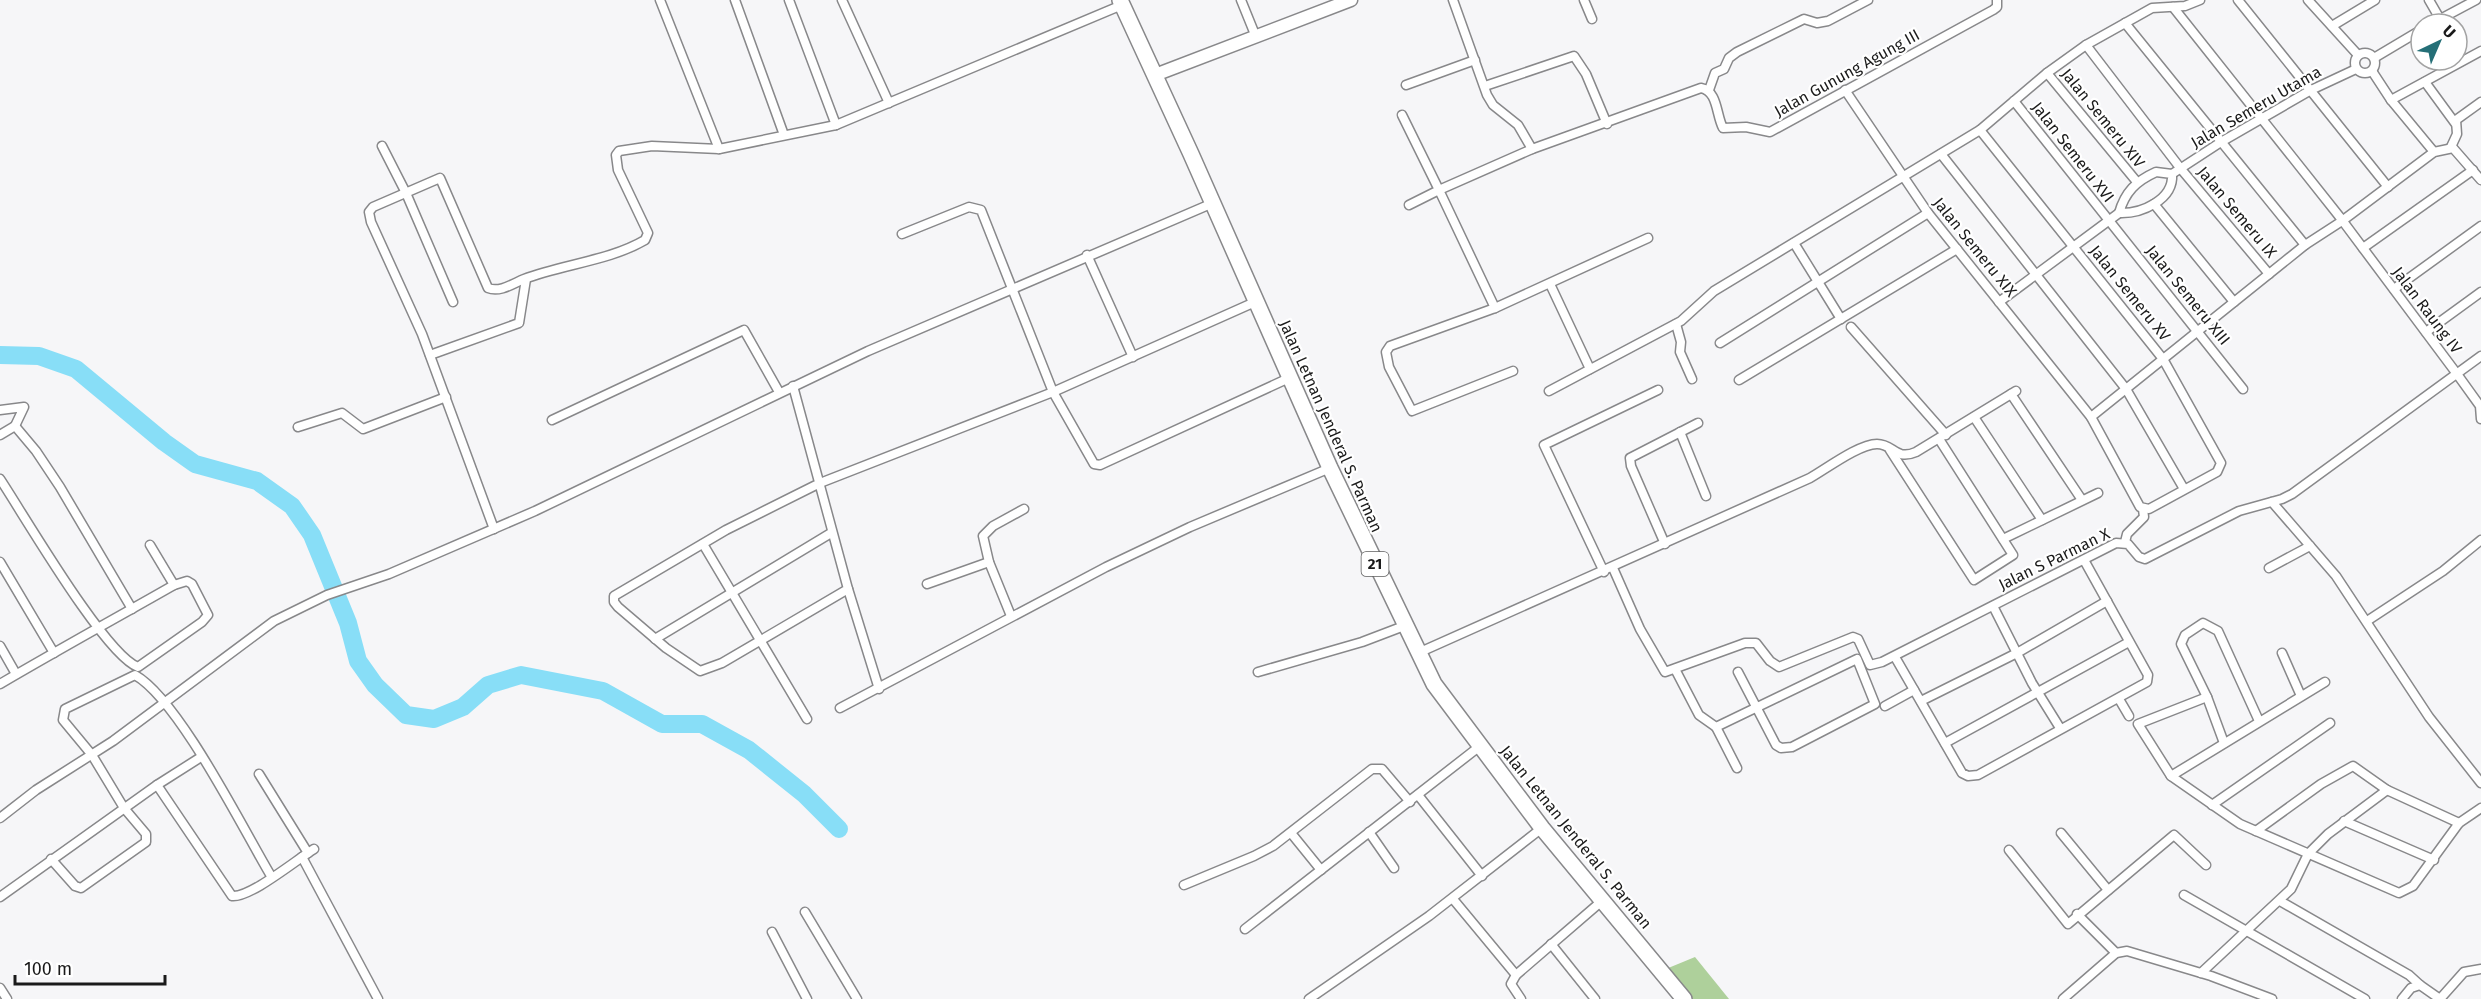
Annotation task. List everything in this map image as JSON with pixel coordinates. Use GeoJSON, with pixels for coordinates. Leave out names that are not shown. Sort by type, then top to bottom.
{"type":"FeatureCollection","features":[{"type":"Feature","properties":{"kind":"highway","name":"21"},"geometry":{"type":"LineString","coordinates":[[1121,3],[1155,75]]}},
{"type":"Feature","properties":{"kind":"highway","name":"Jalan Letnan Jenderal S. Parman"},"geometry":{"type":"LineString","coordinates":[[1155,75],[1330,468],[1404,626],[1440,693],[1542,828],[1684,999]]}},
{"type":"Feature","properties":{"kind":"main road"},"geometry":{"type":"LineString","coordinates":[[1155,75],[1351,0]]}},
{"type":"Feature","properties":{"kind":"street"},"geometry":{"type":"LineString","coordinates":[[660,0],[719,149]]}},
{"type":"Feature","properties":{"kind":"street"},"geometry":{"type":"LineString","coordinates":[[735,0],[784,135]]}},
{"type":"Feature","properties":{"kind":"street"},"geometry":{"type":"LineString","coordinates":[[789,0],[836,125]]}},
{"type":"Feature","properties":{"kind":"street"},"geometry":{"type":"LineString","coordinates":[[842,0],[889,103]]}},
{"type":"Feature","properties":{"kind":"street"},"geometry":{"type":"LineString","coordinates":[[1241,0],[1256,37]]}},
{"type":"Feature","properties":{"kind":"street"},"geometry":{"type":"LineString","coordinates":[[1453,0],[1493,105],[1518,125],[1532,149]]}},
{"type":"Feature","properties":{"kind":"street"},"geometry":{"type":"LineString","coordinates":[[1584,0],[1592,18]]}},
{"type":"Feature","properties":{"kind":"street"},"geometry":{"type":"LineString","coordinates":[[1409,205],[1532,149],[1607,124],[1695,89],[1709,90],[1715,73],[1724,69],[1729,58],[1737,52],[1804,19],[1817,23],[1828,21],[1868,0]]}},
{"type":"Feature","properties":{"kind":"street","name":"Jalan Gunung Agung III"},"geometry":{"type":"LineString","coordinates":[[1709,90],[1723,128],[1746,127],[1765,133],[1993,10],[1997,7],[1997,0]]}},
{"type":"Feature","properties":{"kind":"street"},"geometry":{"type":"LineString","coordinates":[[1549,391],[1678,323],[1706,297],[1980,130],[2047,73],[2086,45],[2156,7],[2186,6],[2200,0]]}},
{"type":"Feature","properties":{"kind":"street"},"geometry":{"type":"LineString","coordinates":[[2238,0],[2388,187]]}},
{"type":"Feature","properties":{"kind":"street"},"geometry":{"type":"LineString","coordinates":[[2308,0],[2358,55]]}},
{"type":"Feature","properties":{"kind":"street"},"geometry":{"type":"LineString","coordinates":[[2332,26],[2375,0]]}},
{"type":"Feature","properties":{"kind":"street"},"geometry":{"type":"LineString","coordinates":[[2453,12],[2476,0]]}},
{"type":"Feature","properties":{"kind":"street"},"geometry":{"type":"LineString","coordinates":[[494,529],[430,355],[371,222],[369,212],[373,207],[440,178],[489,288],[502,288],[564,265],[595,259],[648,237],[618,170],[616,155],[619,151],[652,146],[719,149],[836,125],[1121,3]]}},
{"type":"Feature","properties":{"kind":"street","name":"Jalan Raung IV"},"geometry":{"type":"LineString","coordinates":[[2173,7],[2342,221],[2426,332],[2480,406],[2481,419]]}},
{"type":"Feature","properties":{"kind":"street"},"geometry":{"type":"LineString","coordinates":[[2125,23],[2305,245]]}},
{"type":"Feature","properties":{"kind":"street"},"geometry":{"type":"LineString","coordinates":[[2374,58],[2409,37]]}},
{"type":"Feature","properties":{"kind":"street","name":"Jalan Semeru IX"},"geometry":{"type":"LineString","coordinates":[[2086,45],[2181,169],[2269,273]]}},
{"type":"Feature","properties":{"kind":"street"},"geometry":{"type":"LineString","coordinates":[[2391,100],[2481,51]]}},
{"type":"Feature","properties":{"kind":"street"},"geometry":{"type":"LineString","coordinates":[[2367,53],[2374,58],[2372,71],[2366,74],[2356,69],[2354,62],[2358,55],[2367,53]]}},
{"type":"Feature","properties":{"kind":"street"},"geometry":{"type":"LineString","coordinates":[[1485,86],[1574,56],[1586,74],[1607,124]]}},
{"type":"Feature","properties":{"kind":"street"},"geometry":{"type":"LineString","coordinates":[[1406,85],[1475,60]]}},
{"type":"Feature","properties":{"kind":"street","name":"Jalan Semeru Utama"},"geometry":{"type":"LineString","coordinates":[[2172,174],[2221,142],[2311,90],[2356,69]]}},
{"type":"Feature","properties":{"kind":"street"},"geometry":{"type":"LineString","coordinates":[[2372,71],[2391,100],[2434,152]]}},
{"type":"Feature","properties":{"kind":"street","name":"Jalan Semeru XIV"},"geometry":{"type":"LineString","coordinates":[[2047,73],[2136,182]]}},
{"type":"Feature","properties":{"kind":"street"},"geometry":{"type":"LineString","coordinates":[[2091,417],[2305,245],[2342,221],[2434,152],[2451,147],[2457,134],[2455,123],[2425,82]]}},
{"type":"Feature","properties":{"kind":"street","name":"Jalan Semeru XIX"},"geometry":{"type":"LineString","coordinates":[[1845,90],[1902,178],[1928,213],[2091,417],[2138,504],[2143,509]]}},
{"type":"Feature","properties":{"kind":"street","name":"Jalan Semeru XVI"},"geometry":{"type":"LineString","coordinates":[[2014,101],[2108,221]]}},
{"type":"Feature","properties":{"kind":"street"},"geometry":{"type":"LineString","coordinates":[[2455,123],[2481,102]]}},
{"type":"Feature","properties":{"kind":"street"},"geometry":{"type":"LineString","coordinates":[[1402,115],[1495,308]]}},
{"type":"Feature","properties":{"kind":"street","name":"Jalan Semeru XV"},"geometry":{"type":"LineString","coordinates":[[1980,130],[2163,359],[2221,465],[2217,472],[2184,489]]}},
{"type":"Feature","properties":{"kind":"street"},"geometry":{"type":"LineString","coordinates":[[382,146],[406,193],[453,302]]}},
{"type":"Feature","properties":{"kind":"street"},"geometry":{"type":"LineString","coordinates":[[2451,147],[2481,180]]}},
{"type":"Feature","properties":{"kind":"street"},"geometry":{"type":"LineString","coordinates":[[1941,154],[2126,388],[2184,489],[2143,509],[2144,517],[2127,534],[2124,542]]}},
{"type":"Feature","properties":{"kind":"street"},"geometry":{"type":"LineString","coordinates":[[2363,248],[2473,170]]}},
{"type":"Feature","properties":{"kind":"street"},"geometry":{"type":"LineString","coordinates":[[1999,302],[2119,213],[2139,211],[2154,204],[2170,188],[2172,174],[2156,172],[2136,182],[2122,200],[2119,213]]}},
{"type":"Feature","properties":{"kind":"street"},"geometry":{"type":"LineString","coordinates":[[0,818],[36,790],[92,755],[274,621],[327,595],[389,574],[494,529],[779,392],[1010,288],[1213,203]]}},
{"type":"Feature","properties":{"kind":"street"},"geometry":{"type":"LineString","coordinates":[[2154,204],[2234,302]]}},
{"type":"Feature","properties":{"kind":"street"},"geometry":{"type":"LineString","coordinates":[[902,234],[969,207],[977,207],[985,219],[1010,288],[1053,392],[1090,460],[1100,465],[1289,378]]}},
{"type":"Feature","properties":{"kind":"street"},"geometry":{"type":"LineString","coordinates":[[1720,343],[1928,213]]}},
{"type":"Feature","properties":{"kind":"street","name":"Jalan Semeru XIII"},"geometry":{"type":"LineString","coordinates":[[2108,221],[2243,389]]}},
{"type":"Feature","properties":{"kind":"street"},"geometry":{"type":"LineString","coordinates":[[2394,290],[2481,226]]}},
{"type":"Feature","properties":{"kind":"street"},"geometry":{"type":"LineString","coordinates":[[1513,371],[1412,411],[1408,409],[1389,367],[1386,352],[1390,346],[1495,308],[1648,238]]}},
{"type":"Feature","properties":{"kind":"street"},"geometry":{"type":"LineString","coordinates":[[1794,243],[1841,319]]}},
{"type":"Feature","properties":{"kind":"street"},"geometry":{"type":"LineString","coordinates":[[1738,380],[1957,249]]}},
{"type":"Feature","properties":{"kind":"street"},"geometry":{"type":"LineString","coordinates":[[1087,255],[1133,357]]}},
{"type":"Feature","properties":{"kind":"street"},"geometry":{"type":"LineString","coordinates":[[430,355],[519,323],[526,279]]}},
{"type":"Feature","properties":{"kind":"street"},"geometry":{"type":"LineString","coordinates":[[1550,284],[1590,369]]}},
{"type":"Feature","properties":{"kind":"street"},"geometry":{"type":"LineString","coordinates":[[2426,332],[2481,292]]}},
{"type":"Feature","properties":{"kind":"street"},"geometry":{"type":"LineString","coordinates":[[848,589],[704,672],[674,654],[614,602],[614,596],[703,544],[820,483],[1053,392],[1256,302]]}},
{"type":"Feature","properties":{"kind":"street"},"geometry":{"type":"LineString","coordinates":[[1678,323],[1680,352],[1692,379]]}},
{"type":"Feature","properties":{"kind":"street"},"geometry":{"type":"LineString","coordinates":[[1851,327],[1942,437],[2013,555],[1974,580],[1890,449]]}},
{"type":"Feature","properties":{"kind":"street"},"geometry":{"type":"LineString","coordinates":[[552,420],[744,330],[779,392]]}},
{"type":"Feature","properties":{"kind":"street","name":"Jalan S Parman X"},"geometry":{"type":"LineString","coordinates":[[1675,669],[1683,664],[1745,643],[1755,643],[1770,662],[1779,667],[1853,637],[1858,639],[1870,665],[1895,657],[2116,543],[2124,542],[2139,557],[2145,559],[2239,511],[2292,494],[2481,356]]}},
{"type":"Feature","properties":{"kind":"street"},"geometry":{"type":"LineString","coordinates":[[793,386],[820,483],[831,533],[879,689]]}},
{"type":"Feature","properties":{"kind":"street"},"geometry":{"type":"LineString","coordinates":[[1604,572],[1544,445],[1658,390]]}},
{"type":"Feature","properties":{"kind":"street"},"geometry":{"type":"LineString","coordinates":[[1418,653],[1613,568],[1810,478],[1866,447],[1878,444],[1908,456],[2013,392],[2082,500]]}},
{"type":"Feature","properties":{"kind":"street"},"geometry":{"type":"LineString","coordinates":[[298,427],[342,412],[363,429],[446,398]]}},
{"type":"Feature","properties":{"kind":"street"},"geometry":{"type":"LineString","coordinates":[[0,410],[24,406],[15,426],[0,435]]}},
{"type":"Feature","properties":{"kind":"street"},"geometry":{"type":"LineString","coordinates":[[1974,417],[2043,520]]}},
{"type":"Feature","properties":{"kind":"street"},"geometry":{"type":"LineString","coordinates":[[1665,544],[1630,462],[1634,455],[1698,423]]}},
{"type":"Feature","properties":{"kind":"street"},"geometry":{"type":"LineString","coordinates":[[15,426],[36,451],[60,487],[132,609]]}},
{"type":"Feature","properties":{"kind":"street"},"geometry":{"type":"LineString","coordinates":[[1680,432],[1706,496]]}},
{"type":"Feature","properties":{"kind":"street"},"geometry":{"type":"LineString","coordinates":[[840,708],[1011,616],[1190,527],[1330,468]]}},
{"type":"Feature","properties":{"kind":"street"},"geometry":{"type":"LineString","coordinates":[[0,479],[97,629],[130,664],[138,667],[202,622],[208,615],[192,584],[187,581],[174,585],[97,629],[54,653],[0,684]]}},
{"type":"Feature","properties":{"kind":"street"},"geometry":{"type":"LineString","coordinates":[[2003,539],[2098,493]]}},
{"type":"Feature","properties":{"kind":"street"},"geometry":{"type":"LineString","coordinates":[[2272,502],[2310,546],[2367,621],[2429,717],[2481,783]]}},
{"type":"Feature","properties":{"kind":"street"},"geometry":{"type":"LineString","coordinates":[[1011,616],[989,562],[984,533],[1024,509]]}},
{"type":"Feature","properties":{"kind":"street"},"geometry":{"type":"LineString","coordinates":[[655,639],[831,533]]}},
{"type":"Feature","properties":{"kind":"street"},"geometry":{"type":"LineString","coordinates":[[2367,621],[2443,571],[2481,540]]}},
{"type":"Feature","properties":{"kind":"street"},"geometry":{"type":"LineString","coordinates":[[703,544],[807,719]]}},
{"type":"Feature","properties":{"kind":"street"},"geometry":{"type":"LineString","coordinates":[[150,545],[174,585]]}},
{"type":"Feature","properties":{"kind":"street"},"geometry":{"type":"LineString","coordinates":[[2269,568],[2310,546]]}},
{"type":"Feature","properties":{"kind":"street"},"geometry":{"type":"LineString","coordinates":[[1895,657],[1962,772],[1968,776],[1977,775],[2060,728],[2119,699],[2148,680],[2084,560]]}},
{"type":"Feature","properties":{"kind":"street"},"geometry":{"type":"LineString","coordinates":[[0,562],[54,653]]}},
{"type":"Feature","properties":{"kind":"street"},"geometry":{"type":"LineString","coordinates":[[927,584],[989,562]]}},
{"type":"Feature","properties":{"kind":"street"},"geometry":{"type":"LineString","coordinates":[[1613,568],[1660,667],[1665,672],[1675,669],[1699,715],[1716,727],[1737,768]]}},
{"type":"Feature","properties":{"kind":"street"},"geometry":{"type":"LineString","coordinates":[[1921,702],[2017,653],[2107,601]]}},
{"type":"Feature","properties":{"kind":"street"},"geometry":{"type":"LineString","coordinates":[[1993,606],[2037,692],[2060,728]]}},
{"type":"Feature","properties":{"kind":"street"},"geometry":{"type":"LineString","coordinates":[[2224,743],[2207,697],[2181,642],[2185,635],[2205,623],[2221,636],[2259,720]]}},
{"type":"Feature","properties":{"kind":"street"},"geometry":{"type":"LineString","coordinates":[[1258,672],[1362,642],[1404,626]]}},
{"type":"Feature","properties":{"kind":"street"},"geometry":{"type":"LineString","coordinates":[[1945,743],[2129,642]]}},
{"type":"Feature","properties":{"kind":"street"},"geometry":{"type":"LineString","coordinates":[[0,646],[16,675]]}},
{"type":"Feature","properties":{"kind":"street"},"geometry":{"type":"LineString","coordinates":[[2282,653],[2301,696]]}},
{"type":"Feature","properties":{"kind":"street"},"geometry":{"type":"LineString","coordinates":[[1716,727],[1757,707],[1857,659],[1876,701],[1873,706],[1792,747],[1781,748],[1776,745],[1757,707],[1737,672]]}},
{"type":"Feature","properties":{"kind":"street"},"geometry":{"type":"LineString","coordinates":[[51,859],[75,886],[86,886],[146,842],[146,834],[124,808],[92,755],[63,720],[65,709],[135,675],[164,703],[201,757],[271,876]]}},
{"type":"Feature","properties":{"kind":"street"},"geometry":{"type":"LineString","coordinates":[[2171,776],[2259,720],[2325,682]]}},
{"type":"Feature","properties":{"kind":"street"},"geometry":{"type":"LineString","coordinates":[[1885,706],[1914,690]]}},
{"type":"Feature","properties":{"kind":"street"},"geometry":{"type":"LineString","coordinates":[[2207,697],[2138,724],[2171,776],[2212,805],[2256,831],[2401,893],[2413,886],[2459,823],[2481,808]]}},
{"type":"Feature","properties":{"kind":"street"},"geometry":{"type":"LineString","coordinates":[[2119,699],[2129,716]]}},
{"type":"Feature","properties":{"kind":"street"},"geometry":{"type":"LineString","coordinates":[[2212,805],[2330,723]]}},
{"type":"Feature","properties":{"kind":"street"},"geometry":{"type":"LineString","coordinates":[[1245,929],[1480,746]]}},
{"type":"Feature","properties":{"kind":"street"},"geometry":{"type":"LineString","coordinates":[[0,897],[157,785],[201,757]]}},
{"type":"Feature","properties":{"kind":"street"},"geometry":{"type":"LineString","coordinates":[[2256,831],[2349,766],[2357,768],[2387,790],[2459,823]]}},
{"type":"Feature","properties":{"kind":"street"},"geometry":{"type":"LineString","coordinates":[[1184,885],[1254,856],[1291,833],[1372,769],[1382,769],[1410,802]]}},
{"type":"Feature","properties":{"kind":"street"},"geometry":{"type":"LineString","coordinates":[[259,774],[308,853],[378,999]]}},
{"type":"Feature","properties":{"kind":"street"},"geometry":{"type":"LineString","coordinates":[[157,785],[232,896],[247,893],[308,853]]}},
{"type":"Feature","properties":{"kind":"street"},"geometry":{"type":"LineString","coordinates":[[2201,972],[2291,889],[2308,854],[2344,821],[2387,790]]}},
{"type":"Feature","properties":{"kind":"street"},"geometry":{"type":"LineString","coordinates":[[1418,795],[1482,876]]}},
{"type":"Feature","properties":{"kind":"street"},"geometry":{"type":"LineString","coordinates":[[2344,821],[2434,860]]}},
{"type":"Feature","properties":{"kind":"street"},"geometry":{"type":"LineString","coordinates":[[1310,999],[1453,899],[1542,828]]}},
{"type":"Feature","properties":{"kind":"street"},"geometry":{"type":"LineString","coordinates":[[1369,832],[1394,868]]}},
{"type":"Feature","properties":{"kind":"street"},"geometry":{"type":"LineString","coordinates":[[1291,833],[1321,870]]}},
{"type":"Feature","properties":{"kind":"street"},"geometry":{"type":"LineString","coordinates":[[2061,833],[2108,890]]}},
{"type":"Feature","properties":{"kind":"street"},"geometry":{"type":"LineString","coordinates":[[2009,850],[2068,924],[2077,914],[2175,835],[2206,865]]}},
{"type":"Feature","properties":{"kind":"street"},"geometry":{"type":"LineString","coordinates":[[2184,895],[2365,999]]}},
{"type":"Feature","properties":{"kind":"street"},"geometry":{"type":"LineString","coordinates":[[1453,899],[1516,975]]}},
{"type":"Feature","properties":{"kind":"street"},"geometry":{"type":"LineString","coordinates":[[1521,999],[1511,984],[1516,975],[1603,900]]}},
{"type":"Feature","properties":{"kind":"street"},"geometry":{"type":"LineString","coordinates":[[2280,901],[2409,975],[2440,999],[2462,974],[2479,971]]}},
{"type":"Feature","properties":{"kind":"street"},"geometry":{"type":"LineString","coordinates":[[805,912],[857,999]]}},
{"type":"Feature","properties":{"kind":"street"},"geometry":{"type":"LineString","coordinates":[[2077,914],[2116,953]]}},
{"type":"Feature","properties":{"kind":"street"},"geometry":{"type":"LineString","coordinates":[[772,932],[807,999]]}},
{"type":"Feature","properties":{"kind":"street"},"geometry":{"type":"LineString","coordinates":[[1551,944],[1595,999]]}},
{"type":"Feature","properties":{"kind":"street"},"geometry":{"type":"LineString","coordinates":[[2063,999],[2116,953],[2127,951],[2201,972],[2257,991],[2272,999]]}},
{"type":"Feature","properties":{"kind":"street"},"geometry":{"type":"LineString","coordinates":[[2402,999],[2411,988],[2420,985]]}},
{"type":"Feature","properties":{"kind":"street"},"geometry":{"type":"LineString","coordinates":[[0,988],[7,999]]}},
{"type":"Feature","properties":{"kind":"green space"},"geometry":{"type":"Polygon","coordinates":[[[1695,957],[1729,999],[1684,999],[1661,971],[1695,957]]]}},
{"type":"Feature","properties":{"kind":"waterway"},"geometry":{"type":"LineString","coordinates":[[0,355],[39,356],[76,369],[164,442],[195,464],[257,481],[292,506],[312,535],[348,623],[358,661],[375,685],[406,715],[434,719],[463,707],[488,685],[521,675],[603,691],[662,724],[702,724],[749,750],[804,794],[839,829]]}}]}
